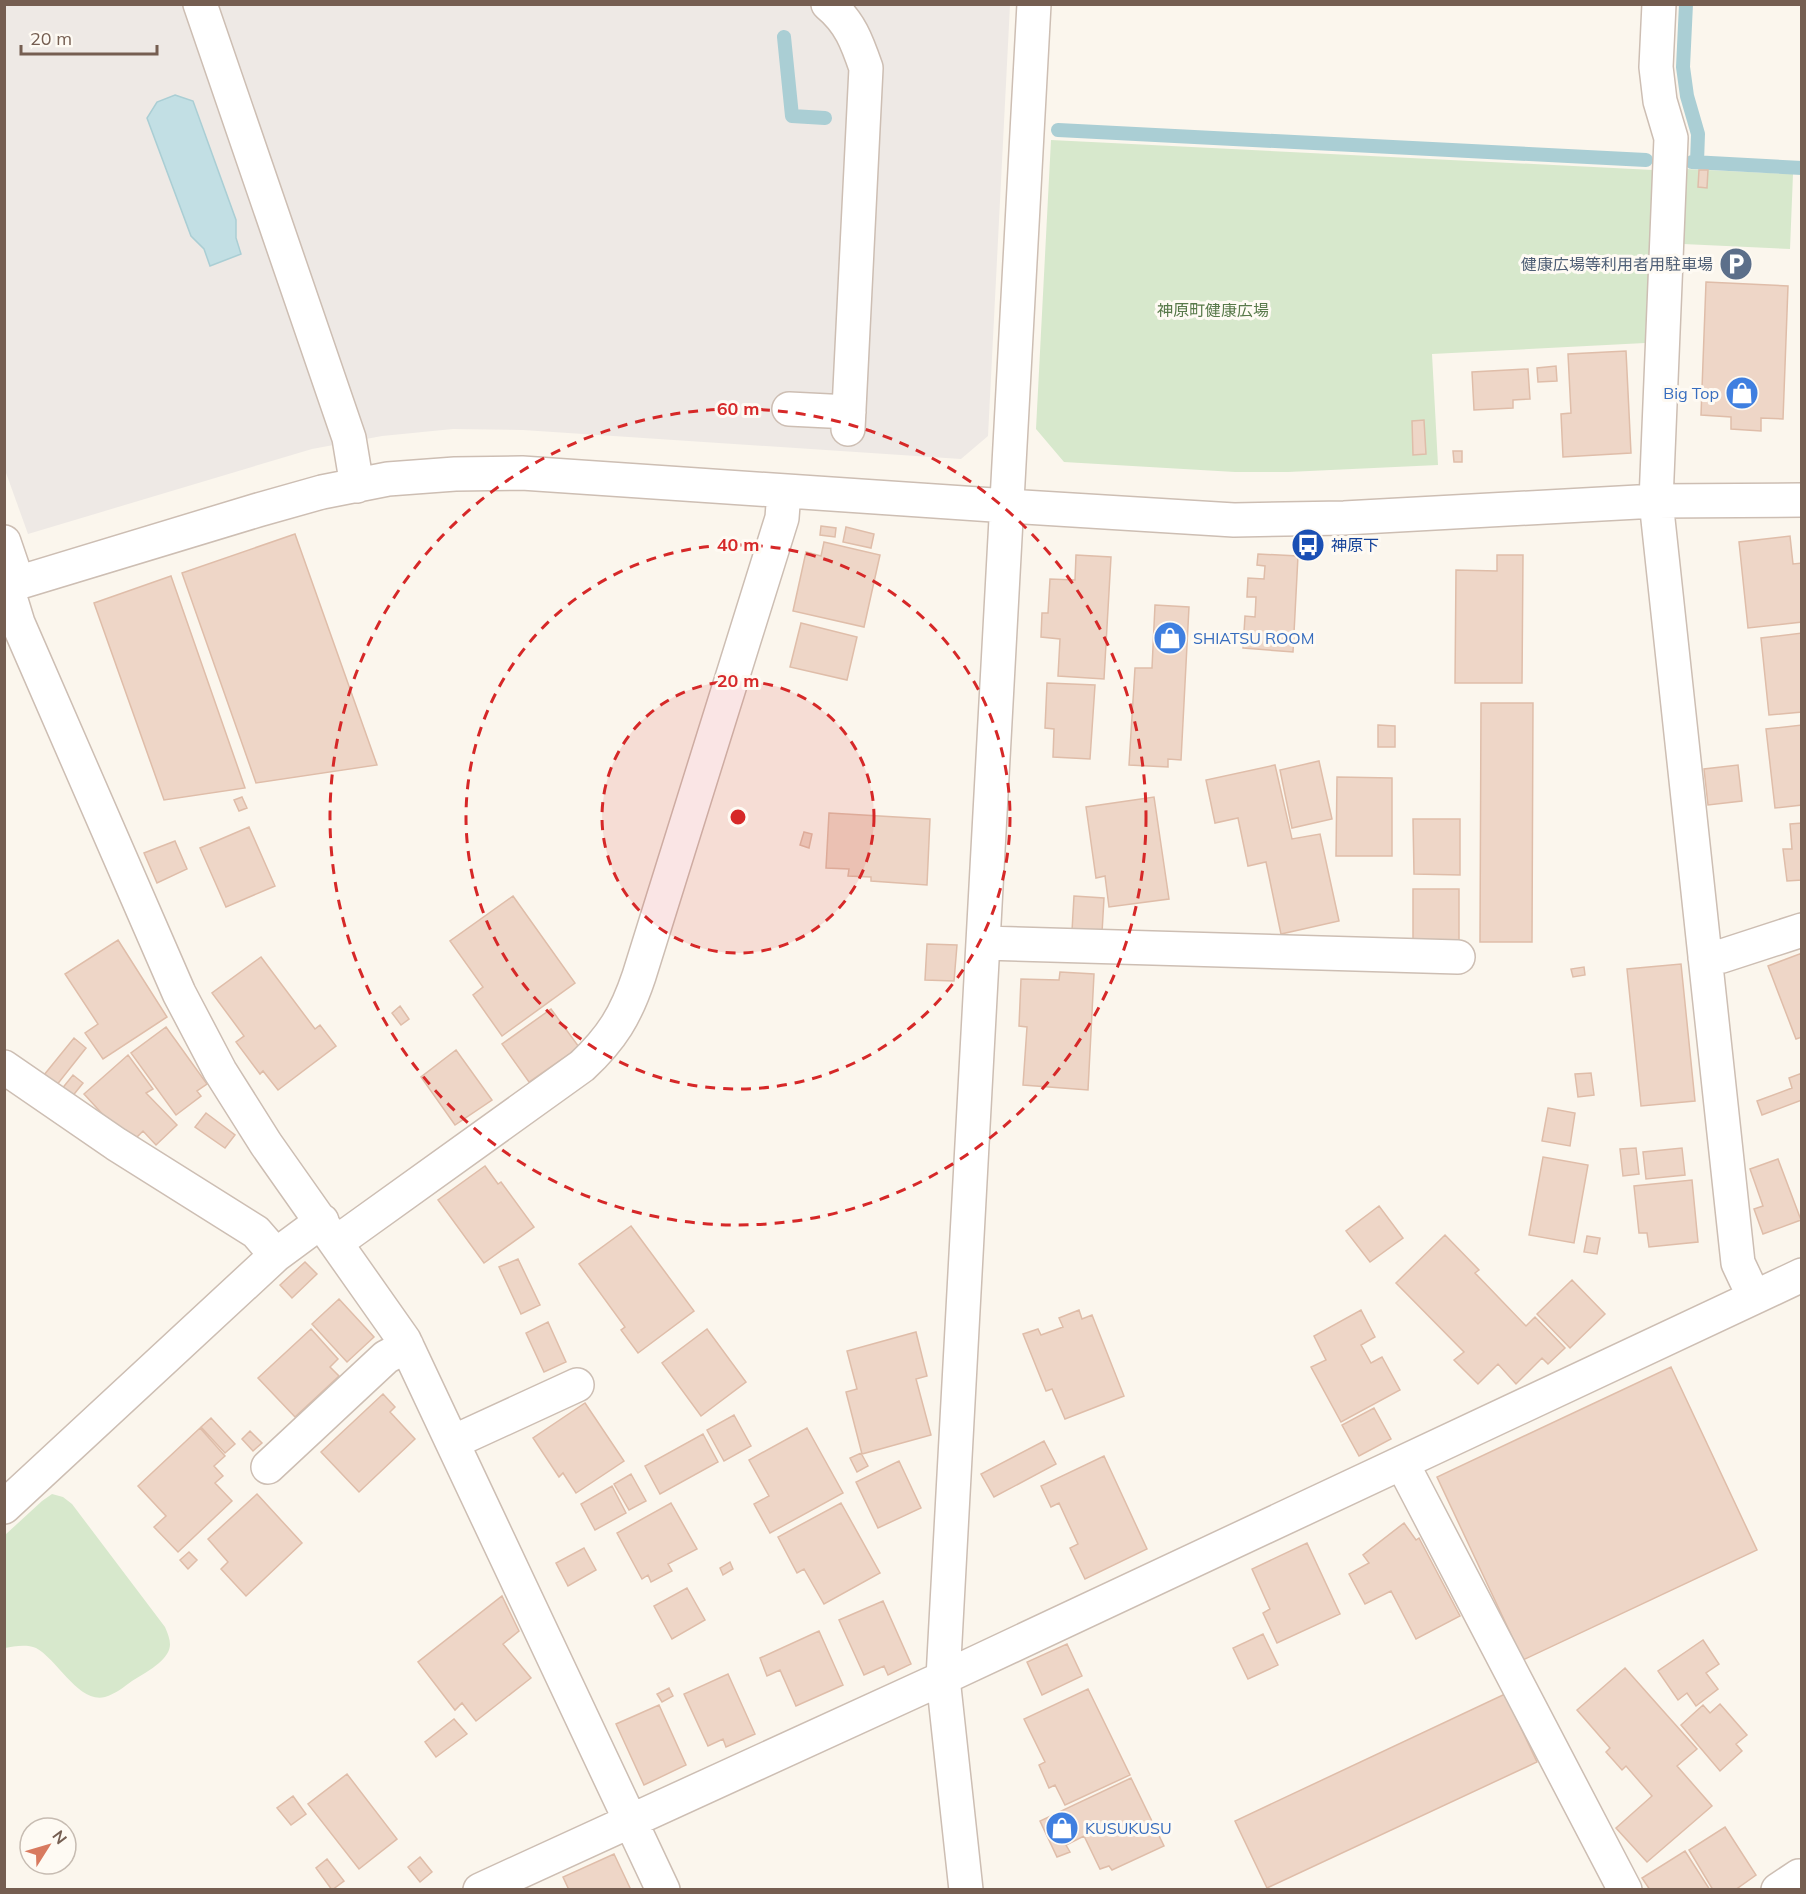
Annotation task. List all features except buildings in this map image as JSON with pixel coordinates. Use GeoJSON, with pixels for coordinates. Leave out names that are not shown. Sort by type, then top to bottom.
{"type":"FeatureCollection","features":[{"type":"Feature","properties":{"kind":"street"},"geometry":{"type":"LineString","coordinates":[[200,4],[349,438],[357,486]]}},
{"type":"Feature","properties":{"kind":"street"},"geometry":{"type":"LineString","coordinates":[[789,409],[849,421],[866,68],[856,39],[839,13],[828,4]]}},
{"type":"Feature","properties":{"kind":"street"},"geometry":{"type":"LineString","coordinates":[[966,1890],[943,1678],[1034,4]]}},
{"type":"Feature","properties":{"kind":"street"},"geometry":{"type":"LineString","coordinates":[[1659,4],[1656,67],[1660,101],[1671,138],[1656,501],[1738,1263],[1754,1297]]}},
{"type":"Feature","properties":{"kind":"street"},"geometry":{"type":"LineString","coordinates":[[10,586],[322,492],[388,479],[455,474],[522,473],[1179,517],[1289,520],[1656,501],[1802,500]]}},
{"type":"Feature","properties":{"kind":"street"},"geometry":{"type":"LineString","coordinates":[[4,1508],[276,1255],[329,1232],[582,1066],[602,1047],[618,1025],[639,976],[782,518],[784,491]]}},
{"type":"Feature","properties":{"kind":"street"},"geometry":{"type":"LineString","coordinates":[[4,542],[18,623],[178,993],[220,1071],[266,1144],[386,1311],[407,1346],[663,1890]]}},
{"type":"Feature","properties":{"kind":"street"},"geometry":{"type":"LineString","coordinates":[[1705,957],[1722,956],[1802,930]]}},
{"type":"Feature","properties":{"kind":"street"},"geometry":{"type":"LineString","coordinates":[[984,943],[1458,957]]}},
{"type":"Feature","properties":{"kind":"street"},"geometry":{"type":"LineString","coordinates":[[4,1067],[116,1144],[256,1232],[276,1255]]}},
{"type":"Feature","properties":{"kind":"street"},"geometry":{"type":"LineString","coordinates":[[480,1890],[943,1678],[1802,1275]]}},
{"type":"Feature","properties":{"kind":"street"},"geometry":{"type":"LineString","coordinates":[[268,1467],[386,1357],[407,1346]]}},
{"type":"Feature","properties":{"kind":"street"},"geometry":{"type":"LineString","coordinates":[[453,1442],[577,1385]]}},
{"type":"Feature","properties":{"kind":"street"},"geometry":{"type":"LineString","coordinates":[[1402,1463],[1626,1890]]}},
{"type":"Feature","properties":{"kind":"shaded area"},"geometry":{"type":"Polygon","coordinates":[[[5,5],[1010,5],[988,436],[961,459],[523,430],[453,429],[382,436],[312,449],[28,534],[5,470],[5,5]]]}},
{"type":"Feature","properties":{"kind":"green space","name":"神原町健康広場"},"geometry":{"type":"Polygon","coordinates":[[[1051,140],[1653,170],[1645,343],[1432,354],[1438,465],[1288,472],[1235,472],[1064,462],[1036,429],[1051,140]]]}},
{"type":"Feature","properties":{"kind":"green space"},"geometry":{"type":"Polygon","coordinates":[[[1686,169],[1793,174],[1790,249],[1683,244],[1686,169]]]}},
{"type":"Feature","properties":{"kind":"green space"},"geometry":{"type":"Polygon","coordinates":[[[52,1494],[63,1497],[72,1504],[165,1627],[169,1638],[169,1650],[159,1663],[105,1697],[86,1694],[36,1648],[16,1646],[5,1648],[5,1535],[52,1494]]]}},
{"type":"Feature","properties":{"kind":"water"},"geometry":{"type":"Polygon","coordinates":[[[175,95],[193,101],[236,220],[236,238],[241,254],[210,266],[204,249],[191,236],[147,118],[157,102],[175,95]]]}},
{"type":"Feature","properties":{"kind":"waterway"},"geometry":{"type":"LineString","coordinates":[[1686,4],[1683,67],[1687,96],[1698,134],[1697,162]]}},
{"type":"Feature","properties":{"kind":"waterway"},"geometry":{"type":"LineString","coordinates":[[784,37],[792,116],[825,118]]}},
{"type":"Feature","properties":{"kind":"waterway"},"geometry":{"type":"LineString","coordinates":[[1058,130],[1646,160]]}},
{"type":"Feature","properties":{"kind":"waterway"},"geometry":{"type":"LineString","coordinates":[[1692,162],[1802,168]]}},
{"type":"Feature","properties":{"kind":"place","name":"健康広場等利用者用駐車場"},"geometry":{"type":"Point","coordinates":[1736,264]}},
{"type":"Feature","properties":{"kind":"place","name":"Big Top"},"geometry":{"type":"Point","coordinates":[1742,393]}},
{"type":"Feature","properties":{"kind":"place","name":"神原下"},"geometry":{"type":"Point","coordinates":[1308,545]}},
{"type":"Feature","properties":{"kind":"place","name":"SHIATSU ROOM"},"geometry":{"type":"Point","coordinates":[1170,638]}},
{"type":"Feature","properties":{"kind":"place","name":"KUSUKUSU"},"geometry":{"type":"Point","coordinates":[1062,1828]}}]}
